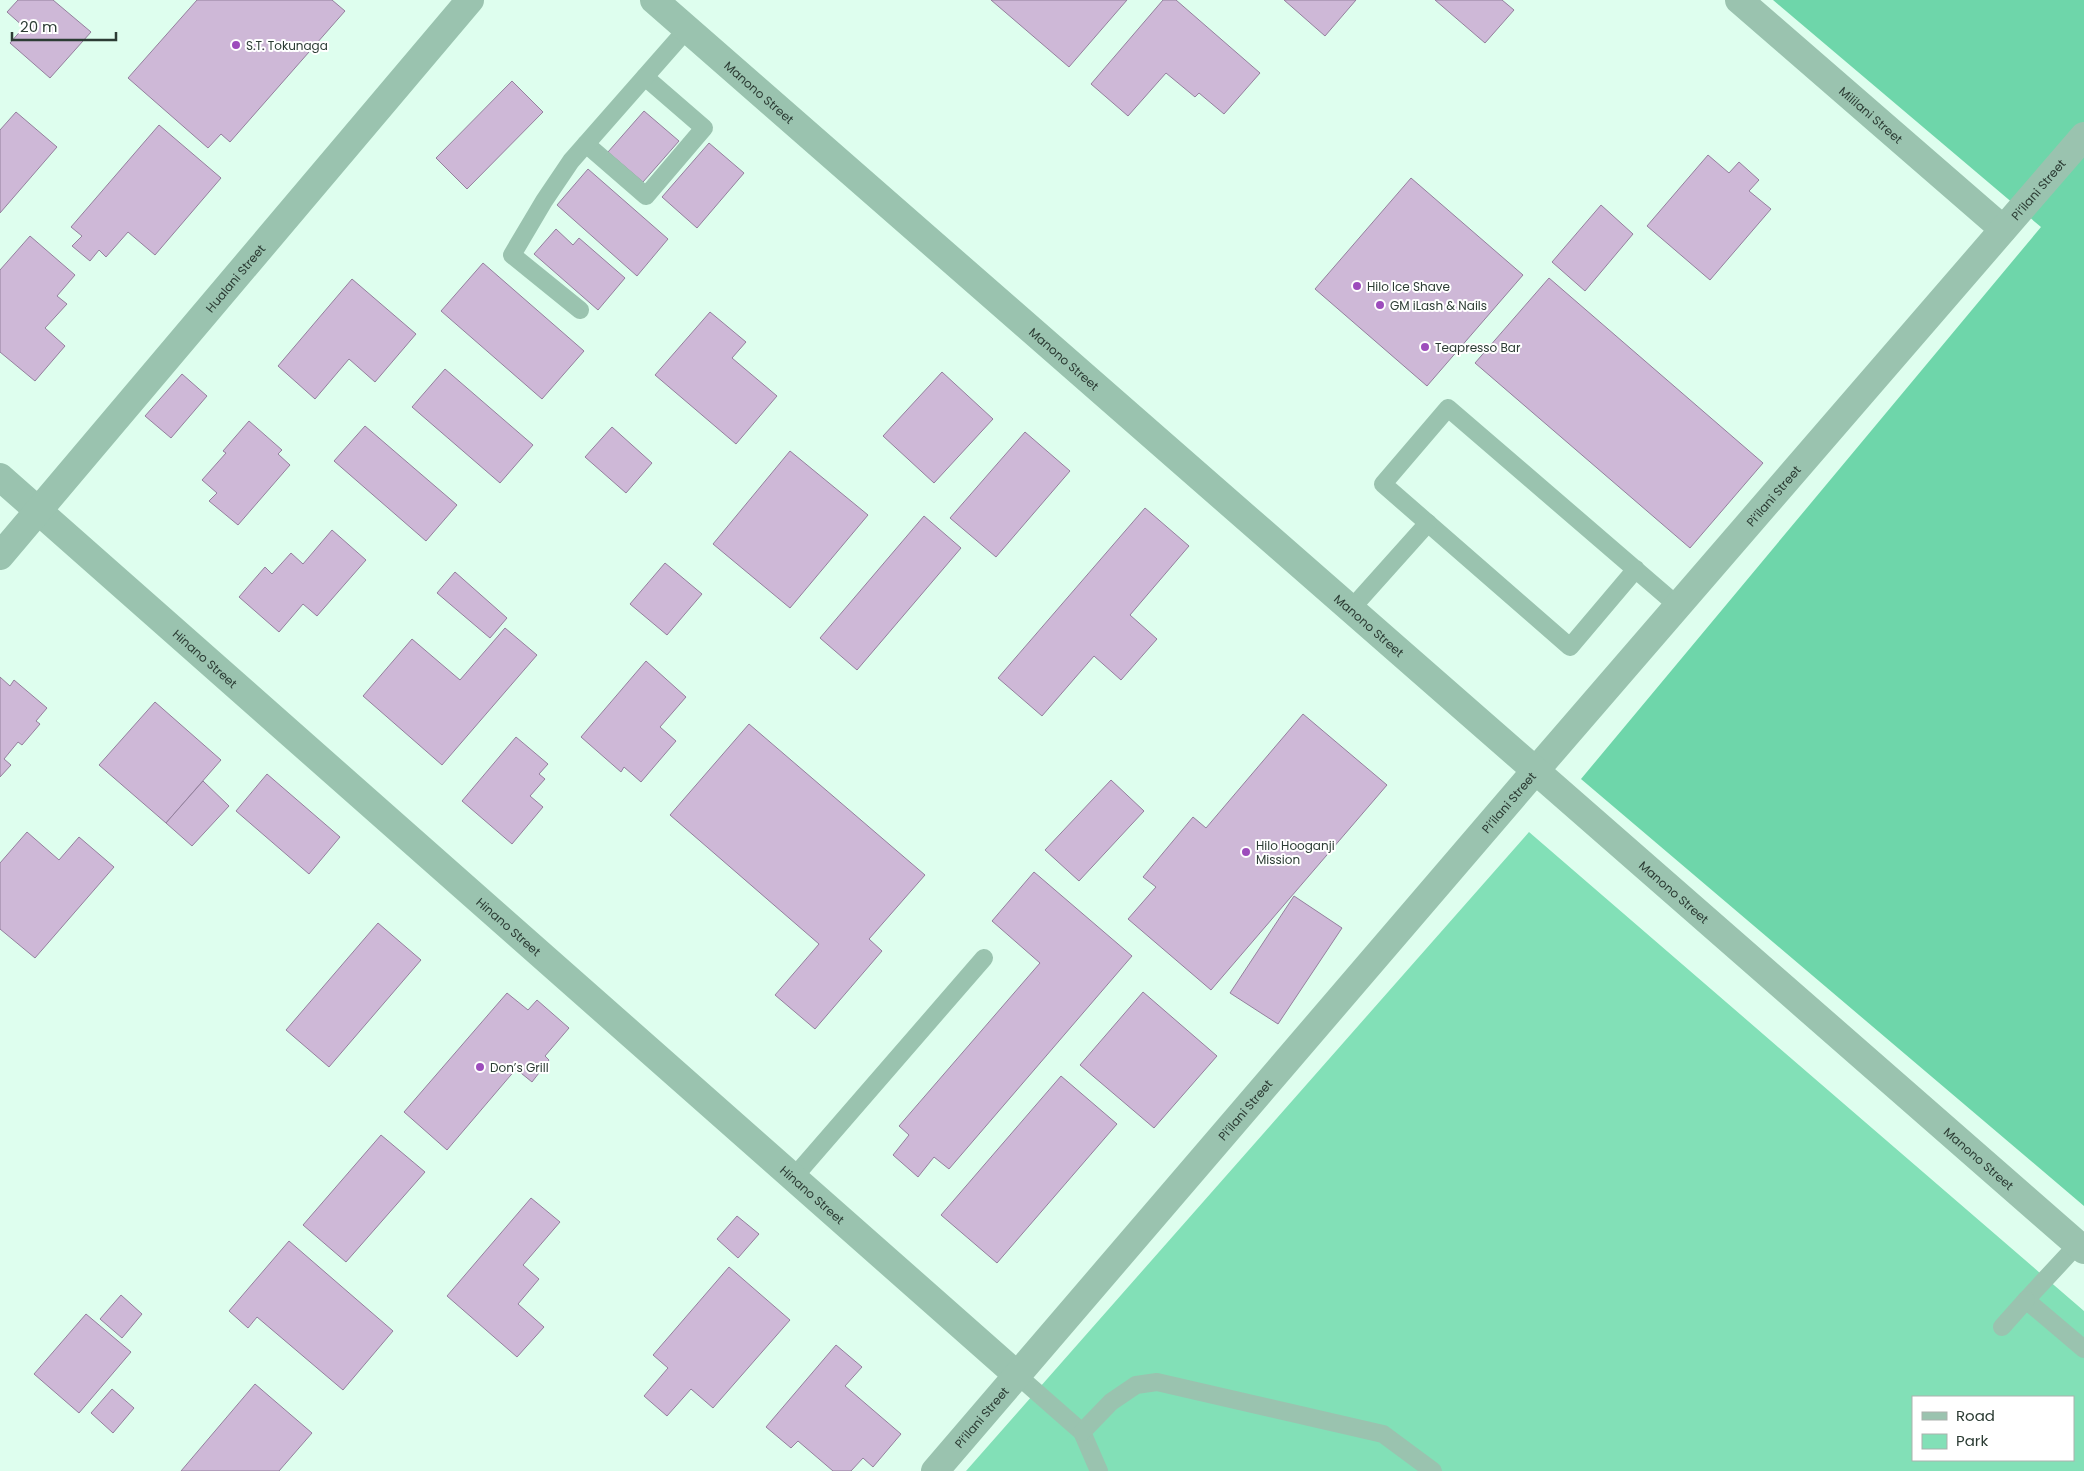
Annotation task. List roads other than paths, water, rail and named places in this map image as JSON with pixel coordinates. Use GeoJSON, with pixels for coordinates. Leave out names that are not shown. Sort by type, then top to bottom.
{"type":"FeatureCollection","features":[{"type":"Feature","properties":{"kind":"street","name":"Hualani Street"},"geometry":{"type":"LineString","coordinates":[[0,556],[470,0]]}},
{"type":"Feature","properties":{"kind":"street","name":"Manono Street"},"geometry":{"type":"LineString","coordinates":[[654,0],[2081,1247]]}},
{"type":"Feature","properties":{"kind":"street","name":"Mililani Street"},"geometry":{"type":"LineString","coordinates":[[1738,0],[2003,229]]}},
{"type":"Feature","properties":{"kind":"street","name":"Pi‘ilani Street"},"geometry":{"type":"LineString","coordinates":[[935,1471],[1536,770],[2084,136]]}},
{"type":"Feature","properties":{"kind":"street","name":"Hinano Street"},"geometry":{"type":"LineString","coordinates":[[0,477],[1017,1375]]}},
{"type":"Feature","properties":{"kind":"lane"},"geometry":{"type":"LineString","coordinates":[[580,310],[512,255],[544,201],[571,161],[688,29]]}},
{"type":"Feature","properties":{"kind":"lane"},"geometry":{"type":"LineString","coordinates":[[586,144],[646,196],[704,128],[645,77]]}},
{"type":"Feature","properties":{"kind":"lane"},"geometry":{"type":"LineString","coordinates":[[1636,569],[1570,647],[1384,484],[1448,408],[1636,569],[1678,606]]}},
{"type":"Feature","properties":{"kind":"lane"},"geometry":{"type":"LineString","coordinates":[[1351,609],[1428,523]]}},
{"type":"Feature","properties":{"kind":"lane"},"geometry":{"type":"LineString","coordinates":[[794,1177],[984,958]]}},
{"type":"Feature","properties":{"kind":"lane"},"geometry":{"type":"LineString","coordinates":[[2002,1328],[2026,1300],[2081,1247]]}},
{"type":"Feature","properties":{"kind":"lane"},"geometry":{"type":"LineString","coordinates":[[2026,1300],[2084,1349]]}},
{"type":"Feature","properties":{"kind":"lane"},"geometry":{"type":"LineString","coordinates":[[1017,1375],[1082,1432],[1099,1471]]}},
{"type":"Feature","properties":{"kind":"lane"},"geometry":{"type":"LineString","coordinates":[[1082,1432],[1111,1402],[1136,1385],[1157,1382],[1383,1434],[1433,1471]]}},
{"type":"Feature","properties":{"kind":"place","name":"S.T. Tokunaga"},"geometry":{"type":"Point","coordinates":[236,45]}},
{"type":"Feature","properties":{"kind":"place","name":"Hilo Ice Shave"},"geometry":{"type":"Point","coordinates":[1357,286]}},
{"type":"Feature","properties":{"kind":"place","name":"GM iLash & Nails"},"geometry":{"type":"Point","coordinates":[1380,305]}},
{"type":"Feature","properties":{"kind":"place","name":"Teapresso Bar"},"geometry":{"type":"Point","coordinates":[1425,347]}},
{"type":"Feature","properties":{"kind":"place","name":"Hilo Hooganji Mission"},"geometry":{"type":"Point","coordinates":[1246,852]}},
{"type":"Feature","properties":{"kind":"place","name":"Don’s Grill"},"geometry":{"type":"Point","coordinates":[480,1067]}}]}
